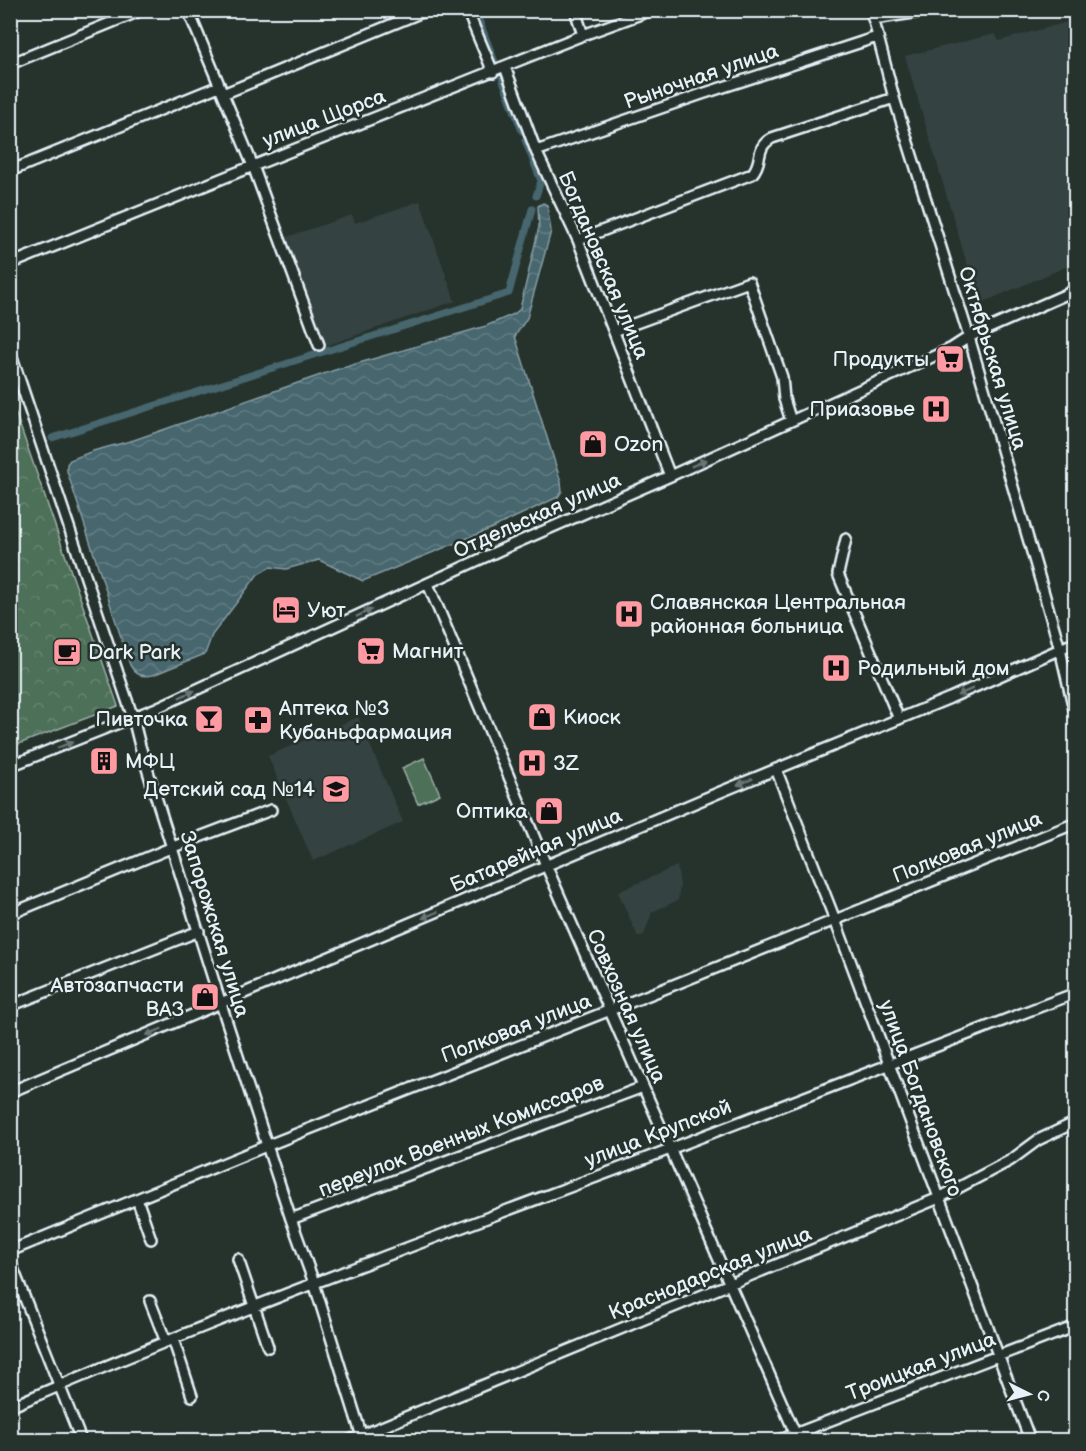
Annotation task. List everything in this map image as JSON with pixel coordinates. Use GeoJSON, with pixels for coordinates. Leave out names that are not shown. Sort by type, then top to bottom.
{"type":"FeatureCollection","features":[{"type":"Feature","properties":{"kind":"street"},"geometry":{"type":"LineString","coordinates":[[10,64],[142,10]]}},
{"type":"Feature","properties":{"kind":"street"},"geometry":{"type":"LineString","coordinates":[[188,10],[253,166],[319,345]]}},
{"type":"Feature","properties":{"kind":"street"},"geometry":{"type":"LineString","coordinates":[[10,171],[427,10]]}},
{"type":"Feature","properties":{"kind":"street"},"geometry":{"type":"LineString","coordinates":[[467,10],[493,72]]}},
{"type":"Feature","properties":{"kind":"street"},"geometry":{"type":"LineString","coordinates":[[576,10],[584,35]]}},
{"type":"Feature","properties":{"kind":"street","name":"улица Щорса"},"geometry":{"type":"LineString","coordinates":[[10,264],[652,10]]}},
{"type":"Feature","properties":{"kind":"street"},"geometry":{"type":"LineString","coordinates":[[872,15],[933,10]]}},
{"type":"Feature","properties":{"kind":"street","name":"Октябрьская улица"},"geometry":{"type":"LineString","coordinates":[[872,15],[894,98],[969,337],[1060,649],[1076,718]]}},
{"type":"Feature","properties":{"kind":"street","name":"Рыночная улица"},"geometry":{"type":"LineString","coordinates":[[536,151],[877,37]]}},
{"type":"Feature","properties":{"kind":"street","name":"Богдановская улица"},"geometry":{"type":"LineString","coordinates":[[505,68],[536,151],[578,240],[670,476]]}},
{"type":"Feature","properties":{"kind":"street"},"geometry":{"type":"LineString","coordinates":[[578,240],[752,174],[757,168],[760,149],[772,138],[894,98]]}},
{"type":"Feature","properties":{"kind":"street"},"geometry":{"type":"LineString","coordinates":[[614,331],[749,282],[783,377],[784,399],[790,421]]}},
{"type":"Feature","properties":{"kind":"street","name":"Отдельская улица"},"geometry":{"type":"LineString","coordinates":[[10,766],[134,718],[1076,290]]}},
{"type":"Feature","properties":{"kind":"street","name":"Запорожская улица"},"geometry":{"type":"LineString","coordinates":[[10,351],[134,718],[140,746],[221,1005],[266,1146],[314,1283],[362,1438]]}},
{"type":"Feature","properties":{"kind":"street"},"geometry":{"type":"LineString","coordinates":[[846,539],[838,574],[899,719]]}},
{"type":"Feature","properties":{"kind":"street","name":"Совхозная улица"},"geometry":{"type":"LineString","coordinates":[[428,584],[609,1011],[797,1437]]}},
{"type":"Feature","properties":{"kind":"street","name":"Батарейная улица"},"geometry":{"type":"LineString","coordinates":[[10,1092],[221,1005],[546,865],[899,719],[1076,642]]}},
{"type":"Feature","properties":{"kind":"street","name":"улица Богдановского"},"geometry":{"type":"LineString","coordinates":[[776,769],[1030,1440]]}},
{"type":"Feature","properties":{"kind":"street"},"geometry":{"type":"LineString","coordinates":[[10,914],[173,847],[271,810]]}},
{"type":"Feature","properties":{"kind":"street","name":"Полковая улица"},"geometry":{"type":"LineString","coordinates":[[10,1251],[266,1146],[1076,823]]}},
{"type":"Feature","properties":{"kind":"street"},"geometry":{"type":"LineString","coordinates":[[10,1006],[199,931]]}},
{"type":"Feature","properties":{"kind":"street","name":"улица Крупской"},"geometry":{"type":"LineString","coordinates":[[10,1407],[314,1283],[1076,993]]}},
{"type":"Feature","properties":{"kind":"street","name":"переулок Военных Комиссаров"},"geometry":{"type":"LineString","coordinates":[[291,1219],[643,1087]]}},
{"type":"Feature","properties":{"kind":"street","name":"Краснодарская улица"},"geometry":{"type":"LineString","coordinates":[[350,1440],[362,1438],[939,1198],[1011,1160],[1038,1140],[1076,1122]]}},
{"type":"Feature","properties":{"kind":"street"},"geometry":{"type":"LineString","coordinates":[[137,1198],[151,1239]]}},
{"type":"Feature","properties":{"kind":"street"},"geometry":{"type":"LineString","coordinates":[[238,1259],[268,1347]]}},
{"type":"Feature","properties":{"kind":"street"},"geometry":{"type":"LineString","coordinates":[[10,1261],[81,1440]]}},
{"type":"Feature","properties":{"kind":"street"},"geometry":{"type":"LineString","coordinates":[[150,1301],[192,1396]]}},
{"type":"Feature","properties":{"kind":"street","name":"Троицкая улица"},"geometry":{"type":"LineString","coordinates":[[779,1440],[797,1437],[1076,1326]]}},
{"type":"Feature","properties":{"kind":"shaded area"},"geometry":{"type":"Polygon","coordinates":[[[1075,20],[1075,263],[979,304],[905,56],[995,34],[999,41],[1075,20]]]}},
{"type":"Feature","properties":{"kind":"shaded area"},"geometry":{"type":"Polygon","coordinates":[[[420,201],[455,301],[325,346],[287,237],[352,215],[355,223],[420,201]]]}},
{"type":"Feature","properties":{"kind":"shaded area","name":"Детский сад №14"},"geometry":{"type":"Polygon","coordinates":[[[358,717],[403,822],[313,861],[268,756],[358,717]]]}},
{"type":"Feature","properties":{"kind":"shaded area"},"geometry":{"type":"Polygon","coordinates":[[[677,866],[680,885],[678,900],[652,912],[644,935],[638,937],[618,892],[677,866]]]}},
{"type":"Feature","properties":{"kind":"green space"},"geometry":{"type":"Polygon","coordinates":[[[10,397],[118,706],[11,747],[10,747],[10,397]]]}},
{"type":"Feature","properties":{"kind":"green space"},"geometry":{"type":"Polygon","coordinates":[[[424,758],[440,794],[418,804],[402,768],[424,758]]]}},
{"type":"Feature","properties":{"kind":"water"},"geometry":{"type":"Polygon","coordinates":[[[543,203],[547,205],[551,231],[527,318],[515,336],[561,482],[562,491],[558,497],[490,529],[363,581],[319,560],[286,569],[270,567],[258,574],[212,635],[205,654],[153,675],[142,675],[134,671],[130,665],[67,471],[67,464],[70,460],[335,370],[486,326],[514,314],[520,309],[539,227],[538,206],[543,203]]]}},
{"type":"Feature","properties":{"kind":"waterway"},"geometry":{"type":"LineString","coordinates":[[475,10],[495,62]]}},
{"type":"Feature","properties":{"kind":"waterway"},"geometry":{"type":"LineString","coordinates":[[502,78],[522,131]]}},
{"type":"Feature","properties":{"kind":"waterway"},"geometry":{"type":"LineString","coordinates":[[525,140],[541,181],[536,196]]}},
{"type":"Feature","properties":{"kind":"waterway"},"geometry":{"type":"LineString","coordinates":[[52,438],[509,293],[532,209]]}},
{"type":"Feature","properties":{"kind":"place","name":"Продукты"},"geometry":{"type":"Point","coordinates":[950,359]}},
{"type":"Feature","properties":{"kind":"place","name":"Приазовье"},"geometry":{"type":"Point","coordinates":[936,409]}},
{"type":"Feature","properties":{"kind":"place","name":"Ozon"},"geometry":{"type":"Point","coordinates":[593,444]}},
{"type":"Feature","properties":{"kind":"place","name":"Уют"},"geometry":{"type":"Point","coordinates":[286,610]}},
{"type":"Feature","properties":{"kind":"place","name":"Славянская Центральная районная больница"},"geometry":{"type":"Point","coordinates":[629,614]}},
{"type":"Feature","properties":{"kind":"place","name":"Магнит"},"geometry":{"type":"Point","coordinates":[371,651]}},
{"type":"Feature","properties":{"kind":"place","name":"Dark Park"},"geometry":{"type":"Point","coordinates":[67,652]}},
{"type":"Feature","properties":{"kind":"place","name":"Родильный дом"},"geometry":{"type":"Point","coordinates":[836,668]}},
{"type":"Feature","properties":{"kind":"place","name":"Киоск"},"geometry":{"type":"Point","coordinates":[542,717]}},
{"type":"Feature","properties":{"kind":"place","name":"Пивточка"},"geometry":{"type":"Point","coordinates":[209,719]}},
{"type":"Feature","properties":{"kind":"place","name":"Аптека №3 Кубаньфармация"},"geometry":{"type":"Point","coordinates":[258,720]}},
{"type":"Feature","properties":{"kind":"place","name":"МФЦ"},"geometry":{"type":"Point","coordinates":[104,761]}},
{"type":"Feature","properties":{"kind":"place","name":"3Z"},"geometry":{"type":"Point","coordinates":[532,763]}},
{"type":"Feature","properties":{"kind":"place","name":"Детский сад №14"},"geometry":{"type":"Point","coordinates":[336,789]}},
{"type":"Feature","properties":{"kind":"place","name":"Оптика"},"geometry":{"type":"Point","coordinates":[549,811]}},
{"type":"Feature","properties":{"kind":"place","name":"Автозапчасти ВАЗ"},"geometry":{"type":"Point","coordinates":[205,997]}}]}
